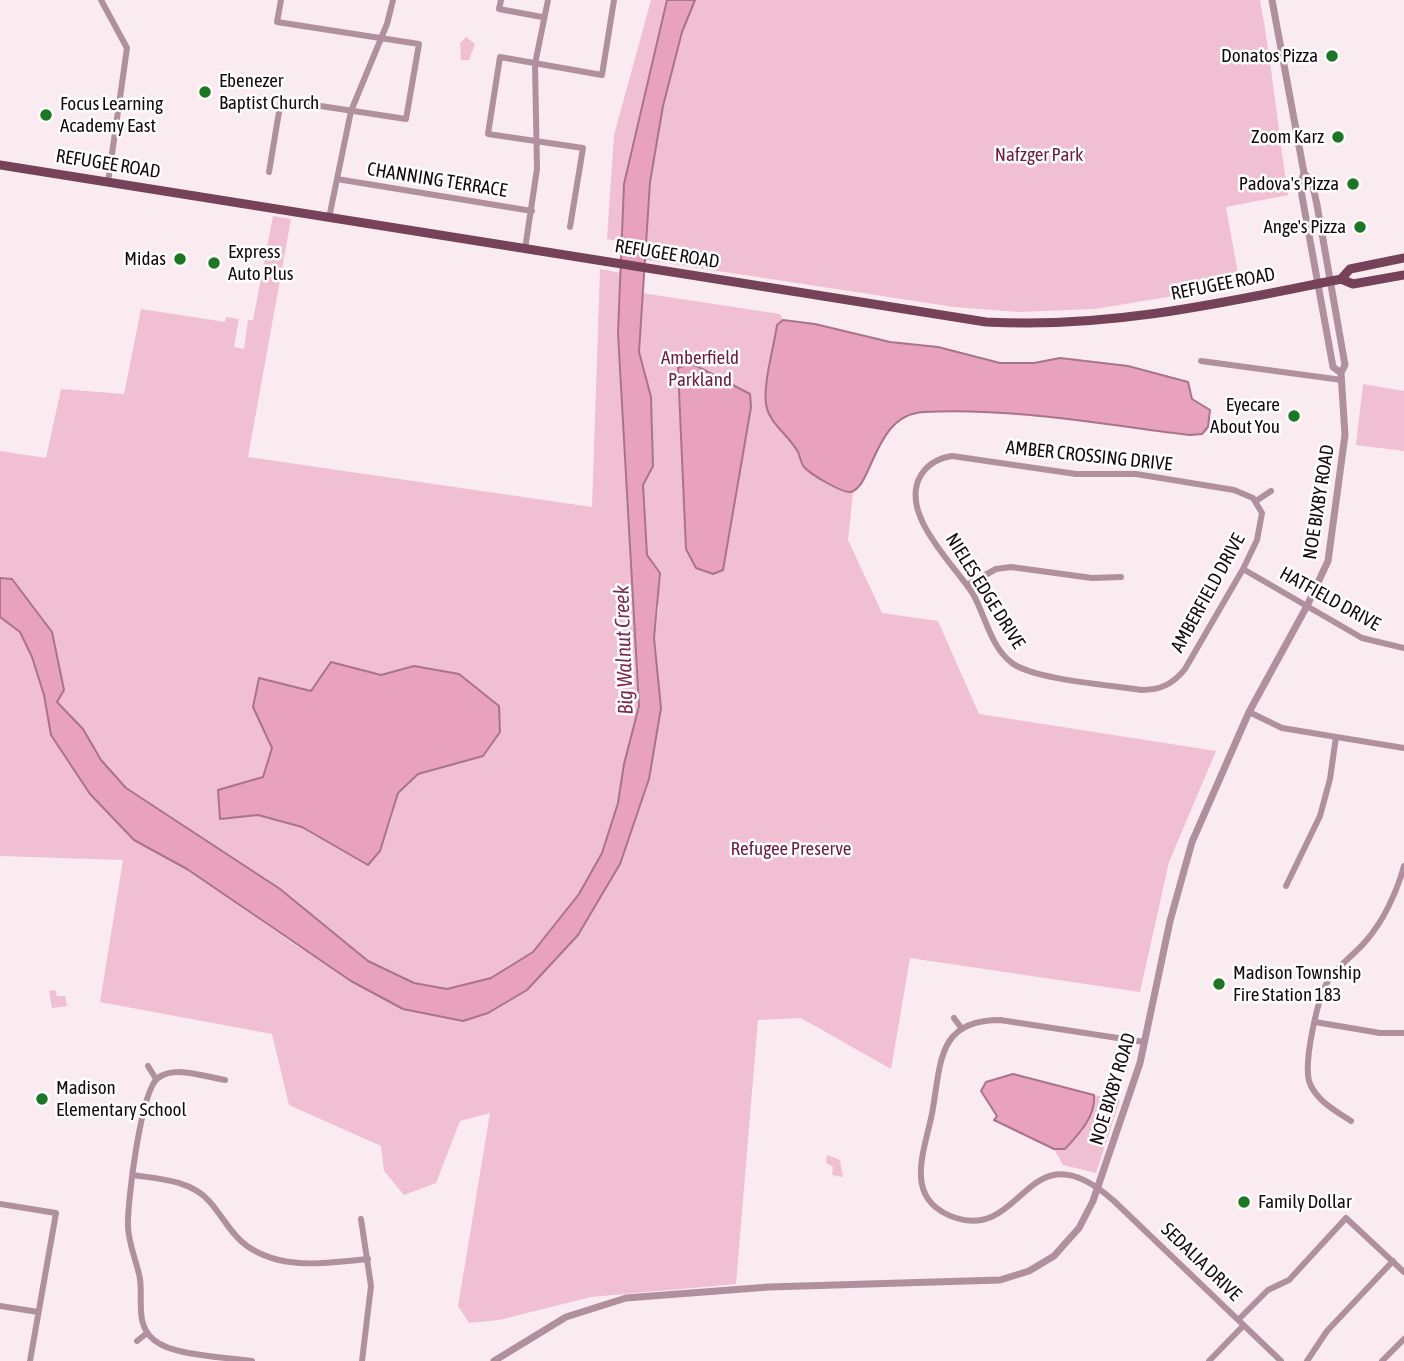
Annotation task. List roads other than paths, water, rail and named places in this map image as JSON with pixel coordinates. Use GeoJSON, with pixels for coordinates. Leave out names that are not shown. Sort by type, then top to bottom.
{"type":"FeatureCollection","features":[{"type":"Feature","properties":{"kind":"main road","name":"REFUGEE ROAD"},"geometry":{"type":"LineString","coordinates":[[0,165],[954,318],[1044,324],[1144,316],[1341,279]]}},
{"type":"Feature","properties":{"kind":"main road"},"geometry":{"type":"LineString","coordinates":[[1404,258],[1350,269],[1341,279],[1353,284],[1404,275]]}},
{"type":"Feature","properties":{"kind":"street"},"geometry":{"type":"LineString","coordinates":[[101,0],[127,48],[108,182]]}},
{"type":"Feature","properties":{"kind":"street"},"geometry":{"type":"LineString","coordinates":[[269,172],[281,100],[406,120],[419,44],[277,22],[281,0]]}},
{"type":"Feature","properties":{"kind":"street"},"geometry":{"type":"LineString","coordinates":[[329,218],[351,111],[381,38],[393,0]]}},
{"type":"Feature","properties":{"kind":"street"},"geometry":{"type":"LineString","coordinates":[[501,0],[499,9],[542,17]]}},
{"type":"Feature","properties":{"kind":"street"},"geometry":{"type":"LineString","coordinates":[[525,250],[532,211],[538,141],[535,64],[542,17],[548,0]]}},
{"type":"Feature","properties":{"kind":"street"},"geometry":{"type":"LineString","coordinates":[[570,227],[583,148],[488,134],[500,57],[602,75],[614,0]]}},
{"type":"Feature","properties":{"kind":"street","name":"NOE BIXBY ROAD"},"geometry":{"type":"LineString","coordinates":[[494,1361],[566,1317],[626,1298],[769,1287],[982,1282],[1013,1276],[1039,1265],[1062,1248],[1084,1220],[1131,1097],[1185,862],[1249,712],[1325,568],[1332,541],[1346,421],[1342,376],[1345,365],[1313,184],[1304,173],[1272,0]]}},
{"type":"Feature","properties":{"kind":"street","name":"NOE BIXBY ROAD"},"geometry":{"type":"LineString","coordinates":[[1304,173],[1300,185],[1317,283],[1334,367],[1342,376]]}},
{"type":"Feature","properties":{"kind":"street","name":"CHANNING TERRACE"},"geometry":{"type":"LineString","coordinates":[[337,179],[532,211]]}},
{"type":"Feature","properties":{"kind":"street"},"geometry":{"type":"LineString","coordinates":[[1201,361],[1342,376]]}},
{"type":"Feature","properties":{"kind":"street","name":"AMBER CROSSING DRIVE"},"geometry":{"type":"LineString","coordinates":[[921,475],[939,460],[957,456],[1076,474],[1136,474],[1244,492],[1256,501]]}},
{"type":"Feature","properties":{"kind":"street","name":"NIELES EDGE DRIVE"},"geometry":{"type":"LineString","coordinates":[[921,475],[915,492],[916,513],[967,585],[1002,654],[1016,666],[1034,673],[1141,690],[1159,689]]}},
{"type":"Feature","properties":{"kind":"street"},"geometry":{"type":"LineString","coordinates":[[1256,501],[1271,491]]}},
{"type":"Feature","properties":{"kind":"street","name":"AMBERFIELD DRIVE"},"geometry":{"type":"LineString","coordinates":[[1159,689],[1174,681],[1185,669],[1244,569],[1262,519],[1256,501]]}},
{"type":"Feature","properties":{"kind":"street"},"geometry":{"type":"LineString","coordinates":[[967,585],[996,569],[1011,567],[1092,579],[1121,577]]}},
{"type":"Feature","properties":{"kind":"street","name":"HATFIELD DRIVE"},"geometry":{"type":"LineString","coordinates":[[1244,569],[1362,638],[1404,648]]}},
{"type":"Feature","properties":{"kind":"street"},"geometry":{"type":"LineString","coordinates":[[1249,712],[1282,728],[1404,748]]}},
{"type":"Feature","properties":{"kind":"street"},"geometry":{"type":"LineString","coordinates":[[1286,886],[1320,816],[1330,779],[1336,737]]}},
{"type":"Feature","properties":{"kind":"street"},"geometry":{"type":"LineString","coordinates":[[1351,1121],[1321,1100],[1309,1081],[1315,1022],[1326,984],[1376,929],[1404,866]]}},
{"type":"Feature","properties":{"kind":"street"},"geometry":{"type":"LineString","coordinates":[[954,1018],[962,1029]]}},
{"type":"Feature","properties":{"kind":"street"},"geometry":{"type":"LineString","coordinates":[[1097,1187],[1067,1174],[1051,1174],[1037,1180],[1008,1209],[975,1220],[947,1214],[931,1200],[919,1172],[922,1149],[933,1110],[940,1059],[953,1036],[980,1021],[1000,1020],[1144,1042]]}},
{"type":"Feature","properties":{"kind":"street"},"geometry":{"type":"LineString","coordinates":[[1315,1022],[1380,1033],[1404,1033]]}},
{"type":"Feature","properties":{"kind":"street"},"geometry":{"type":"LineString","coordinates":[[148,1066],[156,1079]]}},
{"type":"Feature","properties":{"kind":"street"},"geometry":{"type":"LineString","coordinates":[[225,1080],[174,1072],[156,1079],[146,1096],[133,1175],[128,1230],[140,1279],[142,1320],[148,1334],[168,1347],[252,1361]]}},
{"type":"Feature","properties":{"kind":"street"},"geometry":{"type":"LineString","coordinates":[[133,1175],[173,1182],[196,1191],[242,1241],[271,1258],[312,1264],[368,1259]]}},
{"type":"Feature","properties":{"kind":"street","name":"SEDALIA DRIVE"},"geometry":{"type":"LineString","coordinates":[[1097,1187],[1281,1361]]}},
{"type":"Feature","properties":{"kind":"street"},"geometry":{"type":"LineString","coordinates":[[0,1204],[55,1213],[30,1361]]}},
{"type":"Feature","properties":{"kind":"street"},"geometry":{"type":"LineString","coordinates":[[1209,1361],[1268,1290],[1289,1280],[1346,1218],[1404,1272]]}},
{"type":"Feature","properties":{"kind":"street"},"geometry":{"type":"LineString","coordinates":[[361,1219],[371,1297],[362,1361]]}},
{"type":"Feature","properties":{"kind":"street"},"geometry":{"type":"LineString","coordinates":[[1307,1361],[1327,1331],[1393,1261]]}},
{"type":"Feature","properties":{"kind":"street"},"geometry":{"type":"LineString","coordinates":[[0,1306],[38,1312]]}},
{"type":"Feature","properties":{"kind":"street"},"geometry":{"type":"LineString","coordinates":[[137,1341],[148,1334]]}},
{"type":"Feature","properties":{"kind":"street"},"geometry":{"type":"LineString","coordinates":[[1382,1361],[1404,1339]]}},
{"type":"Feature","properties":{"kind":"place","name":"Donatos Pizza"},"geometry":{"type":"Point","coordinates":[1332,56]}},
{"type":"Feature","properties":{"kind":"place","name":"Ebenezer Baptist Church"},"geometry":{"type":"Point","coordinates":[205,92]}},
{"type":"Feature","properties":{"kind":"place","name":"Focus Learning Academy East"},"geometry":{"type":"Point","coordinates":[46,115]}},
{"type":"Feature","properties":{"kind":"place","name":"Zoom Karz"},"geometry":{"type":"Point","coordinates":[1338,137]}},
{"type":"Feature","properties":{"kind":"place","name":"Padova's Pizza"},"geometry":{"type":"Point","coordinates":[1353,184]}},
{"type":"Feature","properties":{"kind":"place","name":"Ange's Pizza"},"geometry":{"type":"Point","coordinates":[1360,227]}},
{"type":"Feature","properties":{"kind":"place","name":"Midas"},"geometry":{"type":"Point","coordinates":[180,259]}},
{"type":"Feature","properties":{"kind":"place","name":"Express Auto Plus"},"geometry":{"type":"Point","coordinates":[214,263]}},
{"type":"Feature","properties":{"kind":"place","name":"Eyecare About You"},"geometry":{"type":"Point","coordinates":[1294,416]}},
{"type":"Feature","properties":{"kind":"place","name":"Madison Township Fire Station 183"},"geometry":{"type":"Point","coordinates":[1219,984]}},
{"type":"Feature","properties":{"kind":"place","name":"Madison Elementary School"},"geometry":{"type":"Point","coordinates":[42,1099]}},
{"type":"Feature","properties":{"kind":"place","name":"Family Dollar"},"geometry":{"type":"Point","coordinates":[1244,1202]}},
{"type":"Feature","properties":{"kind":"park label","name":"Nafzger Park"},"geometry":{"type":"Point","coordinates":[1039,155]}},
{"type":"Feature","properties":{"kind":"park label","name":"Amberfield Parkland"},"geometry":{"type":"Point","coordinates":[700,369]}},
{"type":"Feature","properties":{"kind":"park label","name":"Refugee Preserve"},"geometry":{"type":"Point","coordinates":[791,849]}},
{"type":"Feature","properties":{"kind":"water label","name":"Big Walnut Creek"},"geometry":{"type":"Point","coordinates":[624,650]}}]}
